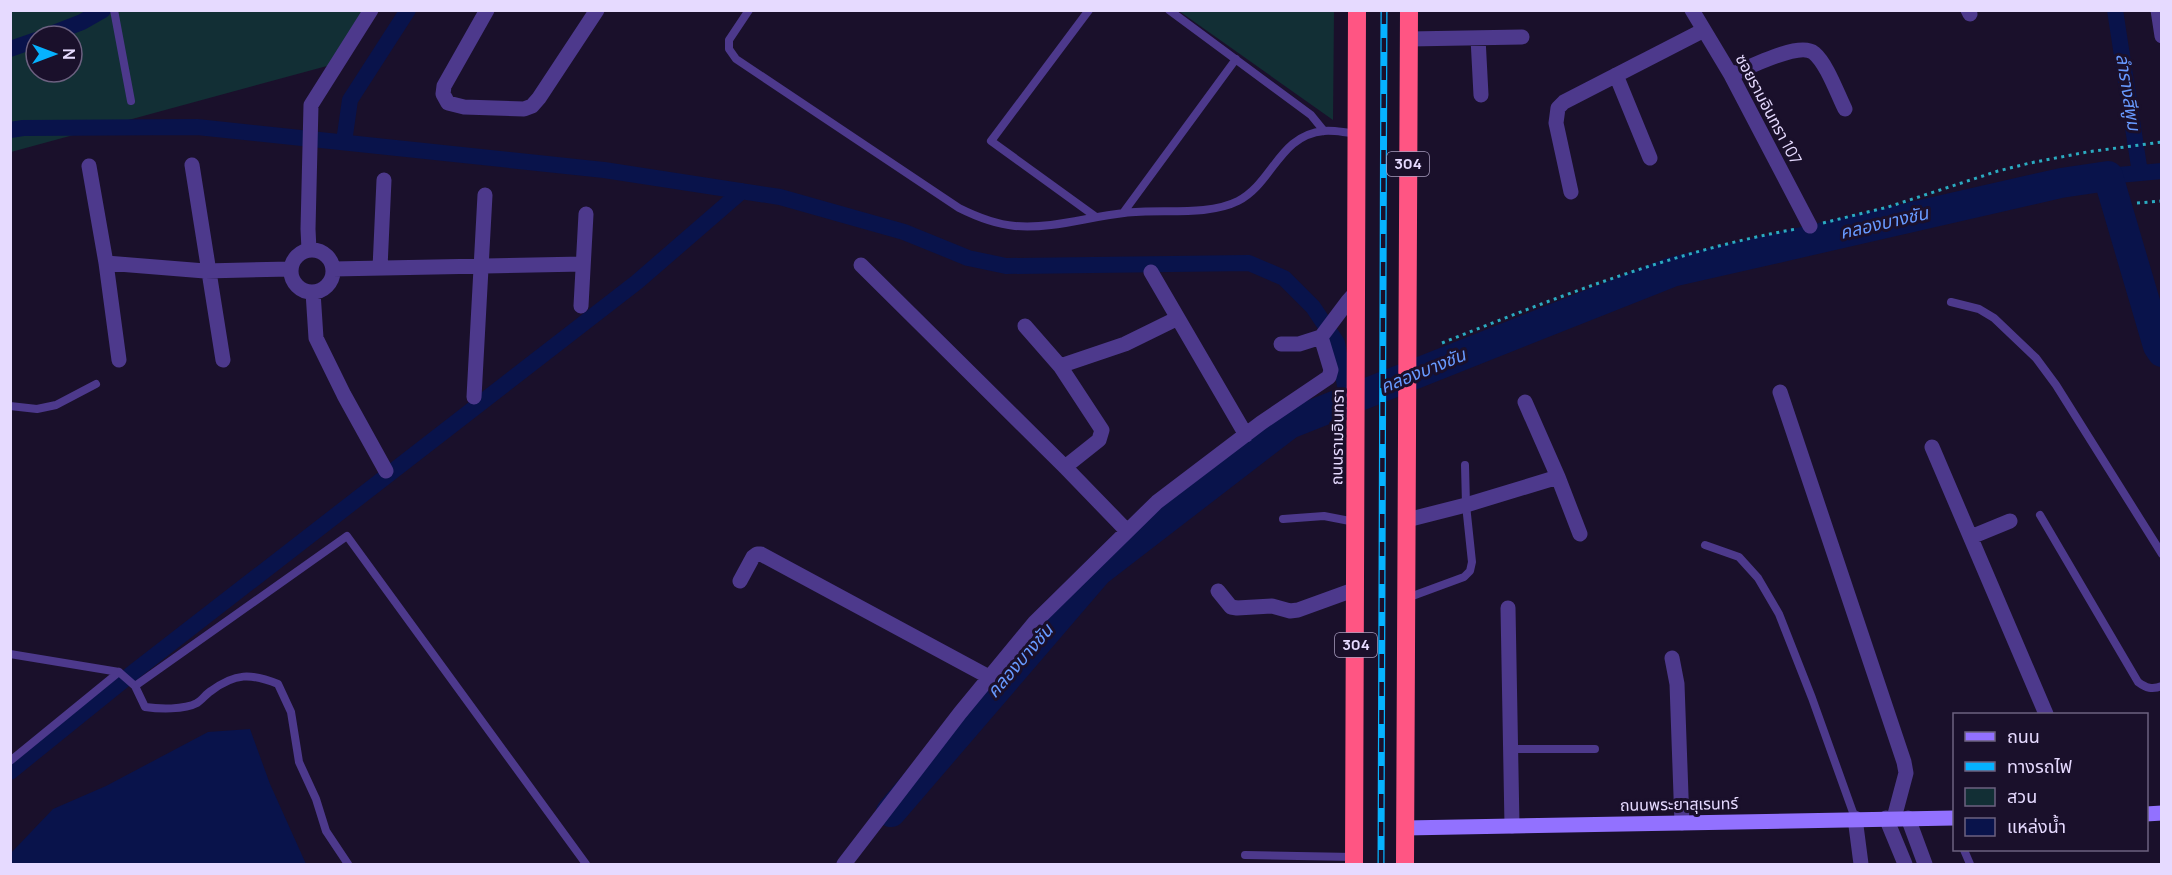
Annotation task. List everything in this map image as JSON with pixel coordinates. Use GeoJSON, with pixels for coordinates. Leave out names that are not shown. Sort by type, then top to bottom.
{"type":"FeatureCollection","features":[{"type":"Feature","properties":{"kind":"highway","name":"ถนนรามอินทรา"},"geometry":{"type":"LineString","coordinates":[[1354,861],[1358,10]]}},
{"type":"Feature","properties":{"kind":"highway","name":"304"},"geometry":{"type":"LineString","coordinates":[[1405,864],[1409,10]]}},
{"type":"Feature","properties":{"kind":"street"},"geometry":{"type":"LineString","coordinates":[[309,250],[311,105],[371,10]]}},
{"type":"Feature","properties":{"kind":"street"},"geometry":{"type":"LineString","coordinates":[[487,10],[444,86],[443,94],[448,103],[464,107],[524,109],[532,106],[597,10]]}},
{"type":"Feature","properties":{"kind":"street","name":"ซอยรามอินทรา 107"},"geometry":{"type":"LineString","coordinates":[[1692,10],[1731,75],[1810,226]]}},
{"type":"Feature","properties":{"kind":"street"},"geometry":{"type":"LineString","coordinates":[[2158,10],[2162,36]]}},
{"type":"Feature","properties":{"kind":"street"},"geometry":{"type":"LineString","coordinates":[[1571,192],[1556,123],[1558,108],[1564,102],[1704,30]]}},
{"type":"Feature","properties":{"kind":"street"},"geometry":{"type":"LineString","coordinates":[[1409,39],[1522,37]]}},
{"type":"Feature","properties":{"kind":"street"},"geometry":{"type":"LineString","coordinates":[[1478,38],[1481,95]]}},
{"type":"Feature","properties":{"kind":"street"},"geometry":{"type":"LineString","coordinates":[[1731,75],[1794,50],[1806,48],[1821,61],[1845,109]]}},
{"type":"Feature","properties":{"kind":"street"},"geometry":{"type":"LineString","coordinates":[[1616,75],[1650,158]]}},
{"type":"Feature","properties":{"kind":"street"},"geometry":{"type":"LineString","coordinates":[[192,165],[223,360]]}},
{"type":"Feature","properties":{"kind":"street"},"geometry":{"type":"LineString","coordinates":[[88,166],[106,263],[119,360]]}},
{"type":"Feature","properties":{"kind":"street"},"geometry":{"type":"LineString","coordinates":[[380,268],[384,180]]}},
{"type":"Feature","properties":{"kind":"street"},"geometry":{"type":"LineString","coordinates":[[474,397],[485,195]]}},
{"type":"Feature","properties":{"kind":"street"},"geometry":{"type":"LineString","coordinates":[[581,306],[586,214]]}},
{"type":"Feature","properties":{"kind":"street"},"geometry":{"type":"LineString","coordinates":[[309,250],[323,253],[332,262],[333,269],[330,282],[319,291],[313,292],[306,291],[295,282],[291,269],[297,256],[309,250]]}},
{"type":"Feature","properties":{"kind":"street"},"geometry":{"type":"LineString","coordinates":[[106,263],[209,271],[291,269]]}},
{"type":"Feature","properties":{"kind":"street"},"geometry":{"type":"LineString","coordinates":[[333,269],[583,264]]}},
{"type":"Feature","properties":{"kind":"street"},"geometry":{"type":"LineString","coordinates":[[861,265],[1065,466],[1127,531]]}},
{"type":"Feature","properties":{"kind":"street"},"geometry":{"type":"LineString","coordinates":[[1151,272],[1176,319],[1246,435]]}},
{"type":"Feature","properties":{"kind":"street"},"geometry":{"type":"LineString","coordinates":[[1281,345],[1299,344],[1326,330],[1357,291]]}},
{"type":"Feature","properties":{"kind":"street"},"geometry":{"type":"LineString","coordinates":[[313,292],[316,338],[386,471]]}},
{"type":"Feature","properties":{"kind":"street"},"geometry":{"type":"LineString","coordinates":[[1060,366],[1125,344],[1176,319]]}},
{"type":"Feature","properties":{"kind":"street"},"geometry":{"type":"LineString","coordinates":[[1024,326],[1060,366],[1102,430],[1099,440],[1065,466]]}},
{"type":"Feature","properties":{"kind":"street"},"geometry":{"type":"LineString","coordinates":[[844,864],[989,677],[1035,622],[1157,502],[1246,435],[1329,377],[1331,370],[1326,330]]}},
{"type":"Feature","properties":{"kind":"street"},"geometry":{"type":"LineString","coordinates":[[1780,392],[1904,762],[1906,773],[1896,818],[1905,864]]}},
{"type":"Feature","properties":{"kind":"street"},"geometry":{"type":"LineString","coordinates":[[1525,402],[1580,534]]}},
{"type":"Feature","properties":{"kind":"street"},"geometry":{"type":"LineString","coordinates":[[1932,447],[2046,713]]}},
{"type":"Feature","properties":{"kind":"street"},"geometry":{"type":"LineString","coordinates":[[1407,520],[1558,477]]}},
{"type":"Feature","properties":{"kind":"street"},"geometry":{"type":"LineString","coordinates":[[1971,537],[2010,521]]}},
{"type":"Feature","properties":{"kind":"street"},"geometry":{"type":"LineString","coordinates":[[740,581],[753,557],[757,554],[761,555],[989,677]]}},
{"type":"Feature","properties":{"kind":"street"},"geometry":{"type":"LineString","coordinates":[[1218,591],[1231,607],[1272,606],[1290,611],[1356,589]]}},
{"type":"Feature","properties":{"kind":"street"},"geometry":{"type":"LineString","coordinates":[[1508,608],[1512,825]]}},
{"type":"Feature","properties":{"kind":"street"},"geometry":{"type":"LineString","coordinates":[[1672,658],[1677,684],[1682,823]]}},
{"type":"Feature","properties":{"kind":"street"},"geometry":{"type":"LineString","coordinates":[[1856,818],[1861,864]]}},
{"type":"Feature","properties":{"kind":"street","name":"ถนนพระยาสุเรนทร์"},"geometry":{"type":"LineString","coordinates":[[1405,828],[1856,818],[1953,820]]}},
{"type":"Feature","properties":{"kind":"street"},"geometry":{"type":"LineString","coordinates":[[1896,818],[1925,864]]}},
{"type":"Feature","properties":{"kind":"lane"},"geometry":{"type":"LineString","coordinates":[[114,10],[131,101]]}},
{"type":"Feature","properties":{"kind":"lane"},"geometry":{"type":"LineString","coordinates":[[749,10],[729,40],[729,49],[736,59],[959,208],[1001,225],[1060,225],[1123,213],[1220,207],[1238,201],[1251,192],[1297,139],[1324,131],[1356,133]]}},
{"type":"Feature","properties":{"kind":"lane"},"geometry":{"type":"LineString","coordinates":[[1089,10],[991,141],[1096,217]]}},
{"type":"Feature","properties":{"kind":"lane"},"geometry":{"type":"LineString","coordinates":[[1169,10],[1311,115],[1324,131]]}},
{"type":"Feature","properties":{"kind":"lane"},"geometry":{"type":"LineString","coordinates":[[1123,213],[1236,59]]}},
{"type":"Feature","properties":{"kind":"lane"},"geometry":{"type":"LineString","coordinates":[[1951,302],[1979,309],[1994,318],[2036,358],[2056,385],[2162,554]]}},
{"type":"Feature","properties":{"kind":"lane"},"geometry":{"type":"LineString","coordinates":[[10,406],[37,409],[56,405],[96,384]]}},
{"type":"Feature","properties":{"kind":"lane"},"geometry":{"type":"LineString","coordinates":[[1407,598],[1464,578],[1470,571],[1472,562],[1466,505],[1465,465]]}},
{"type":"Feature","properties":{"kind":"lane"},"geometry":{"type":"LineString","coordinates":[[2040,515],[2138,682],[2145,687],[2162,686]]}},
{"type":"Feature","properties":{"kind":"lane"},"geometry":{"type":"LineString","coordinates":[[1283,519],[1324,516],[1355,522]]}},
{"type":"Feature","properties":{"kind":"lane"},"geometry":{"type":"LineString","coordinates":[[134,685],[347,536],[586,864]]}},
{"type":"Feature","properties":{"kind":"lane"},"geometry":{"type":"LineString","coordinates":[[1705,545],[1739,557],[1758,578],[1779,614],[1856,818]]}},
{"type":"Feature","properties":{"kind":"lane"},"geometry":{"type":"LineString","coordinates":[[10,654],[120,673],[134,685],[145,707],[162,709],[196,704],[213,690],[238,676],[260,676],[278,684],[291,712],[298,762],[316,799],[326,831],[348,864]]}},
{"type":"Feature","properties":{"kind":"lane"},"geometry":{"type":"LineString","coordinates":[[10,761],[120,673]]}},
{"type":"Feature","properties":{"kind":"lane"},"geometry":{"type":"LineString","coordinates":[[1511,749],[1595,749]]}},
{"type":"Feature","properties":{"kind":"lane"},"geometry":{"type":"LineString","coordinates":[[1245,855],[1354,861]]}},
{"type":"Feature","properties":{"kind":"path"},"geometry":{"type":"LineString","coordinates":[[2137,203],[2162,201]]}},
{"type":"Feature","properties":{"kind":"green space"},"geometry":{"type":"Polygon","coordinates":[[[11,11],[369,11],[338,63],[11,152],[11,11]]]}},
{"type":"Feature","properties":{"kind":"green space"},"geometry":{"type":"Polygon","coordinates":[[[1179,11],[1334,11],[1333,120],[1179,11]]]}},
{"type":"Feature","properties":{"kind":"water"},"geometry":{"type":"Polygon","coordinates":[[[250,729],[270,784],[306,864],[11,864],[11,853],[53,809],[106,786],[208,732],[250,729]]]}},
{"type":"Feature","properties":{"kind":"waterway"},"geometry":{"type":"LineString","coordinates":[[77,24],[103,10]]}},
{"type":"Feature","properties":{"kind":"waterway","name":"ลำรางสีพูม"},"geometry":{"type":"LineString","coordinates":[[344,142],[350,100],[408,10]]}},
{"type":"Feature","properties":{"kind":"waterway","name":"ลำรางสีพูม"},"geometry":{"type":"LineString","coordinates":[[2115,10],[2140,173]]}},
{"type":"Feature","properties":{"kind":"waterway"},"geometry":{"type":"LineString","coordinates":[[10,49],[24,44]]}},
{"type":"Feature","properties":{"kind":"waterway"},"geometry":{"type":"LineString","coordinates":[[10,130],[197,127],[604,170],[780,197],[904,232],[968,258],[1006,266],[1249,263],[1284,278],[1313,307],[1337,343],[1348,401]]}},
{"type":"Feature","properties":{"kind":"waterway","name":"คลองบางชัน"},"geometry":{"type":"LineString","coordinates":[[2108,176],[2162,171]]}},
{"type":"Feature","properties":{"kind":"waterway","name":"คลองบางชัน"},"geometry":{"type":"LineString","coordinates":[[891,812],[1098,571],[1289,424],[1672,272],[2061,183],[2108,176],[2158,346],[2162,352]]}},
{"type":"Feature","properties":{"kind":"waterway"},"geometry":{"type":"LineString","coordinates":[[10,772],[135,671],[637,282],[742,191]]}},
{"type":"Feature","properties":{"kind":"railway"},"geometry":{"type":"LineString","coordinates":[[1381,864],[1384,10]]}}]}
